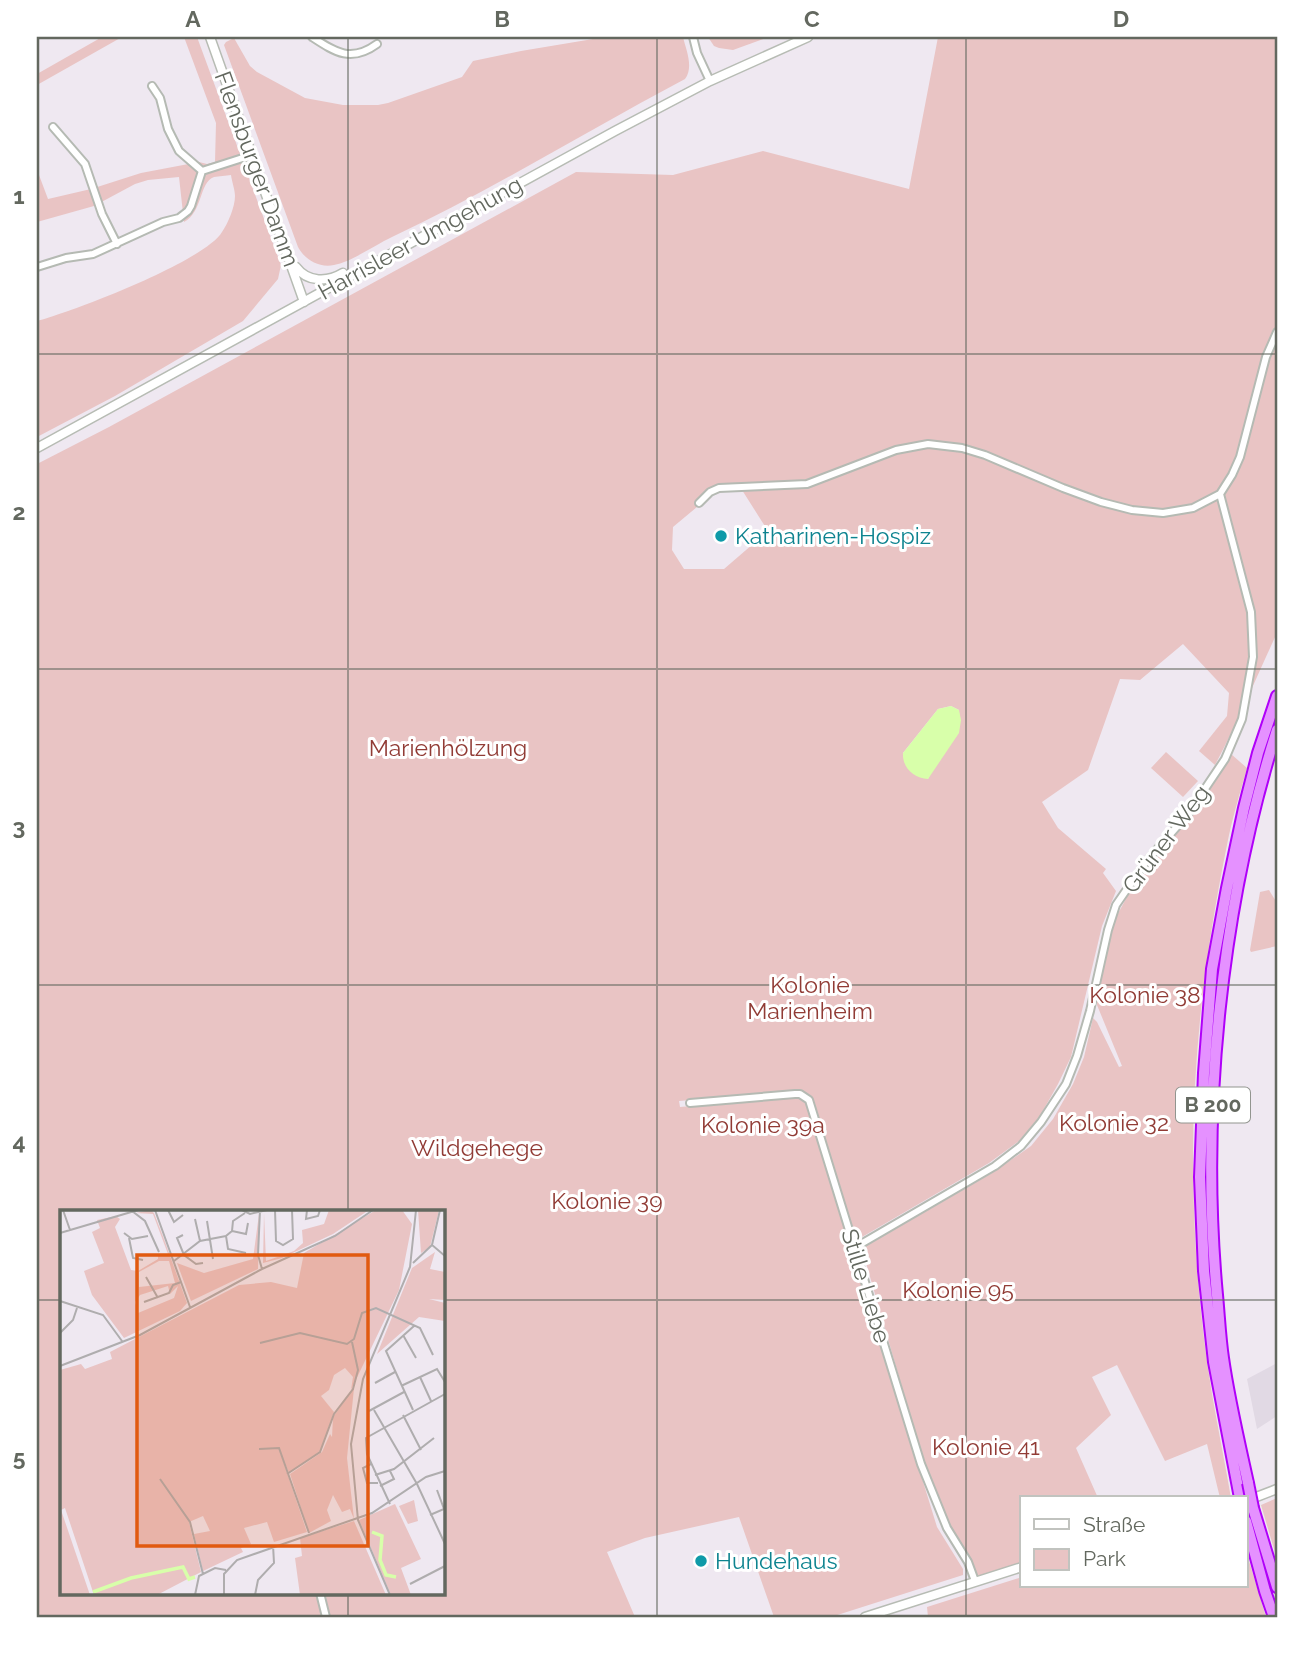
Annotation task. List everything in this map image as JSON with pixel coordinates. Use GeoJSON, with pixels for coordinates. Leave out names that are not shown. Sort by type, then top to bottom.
{"type":"FeatureCollection","features":[{"type":"Feature","properties":{"kind":"highway","name":"B 200"},"geometry":{"type":"LineString","coordinates":[[1242,1489],[1214,1362],[1205,1271],[1200,1177],[1204,1073],[1212,969],[1227,888],[1258,754],[1277,696]]}},
{"type":"Feature","properties":{"kind":"highway","name":"B 200"},"geometry":{"type":"LineString","coordinates":[[1242,1489],[1223,1358],[1214,1268],[1210,1177],[1214,1073],[1224,970],[1254,811],[1277,730]]}},
{"type":"Feature","properties":{"kind":"highway","name":"B 200"},"geometry":{"type":"LineString","coordinates":[[1249,1504],[1277,1587]]}},
{"type":"Feature","properties":{"kind":"highway"},"geometry":{"type":"LineString","coordinates":[[1248,1528],[1274,1617]]}},
{"type":"Feature","properties":{"kind":"main road","name":"Flensburger Damm"},"geometry":{"type":"LineString","coordinates":[[210,37],[304,302]]}},
{"type":"Feature","properties":{"kind":"main road","name":"Harrisleer Umgehung"},"geometry":{"type":"LineString","coordinates":[[37,448],[615,131],[710,81],[808,37]]}},
{"type":"Feature","properties":{"kind":"main road"},"geometry":{"type":"LineString","coordinates":[[290,259],[299,272],[307,277],[327,280],[371,258],[392,253]]}},
{"type":"Feature","properties":{"kind":"main road"},"geometry":{"type":"LineString","coordinates":[[1249,1504],[1277,1489]]}},
{"type":"Feature","properties":{"kind":"main road"},"geometry":{"type":"LineString","coordinates":[[865,1617],[1020,1568]]}},
{"type":"Feature","properties":{"kind":"street"},"geometry":{"type":"LineString","coordinates":[[312,37],[334,51],[353,55],[366,52],[377,44]]}},
{"type":"Feature","properties":{"kind":"street"},"geometry":{"type":"LineString","coordinates":[[693,37],[697,54],[710,81]]}},
{"type":"Feature","properties":{"kind":"street"},"geometry":{"type":"LineString","coordinates":[[152,86],[160,98],[168,129],[179,151],[202,171]]}},
{"type":"Feature","properties":{"kind":"street"},"geometry":{"type":"LineString","coordinates":[[53,127],[85,164],[102,214],[117,244]]}},
{"type":"Feature","properties":{"kind":"street"},"geometry":{"type":"LineString","coordinates":[[202,171],[252,155]]}},
{"type":"Feature","properties":{"kind":"street"},"geometry":{"type":"LineString","coordinates":[[37,267],[66,258],[93,254],[154,226],[179,218],[188,211],[194,200],[202,171]]}},
{"type":"Feature","properties":{"kind":"street"},"geometry":{"type":"LineString","coordinates":[[699,503],[710,492],[719,488],[807,484],[895,450],[928,444],[962,448],[985,455],[1063,488],[1132,510],[1149,513],[1178,512],[1193,508],[1220,494],[1240,457],[1266,357],[1277,332]]}},
{"type":"Feature","properties":{"kind":"street","name":"Grüner Weg"},"geometry":{"type":"LineString","coordinates":[[854,1248],[995,1166],[1021,1146],[1041,1122],[1066,1084],[1077,1056],[1116,905],[1145,863],[1188,814],[1224,760],[1242,719],[1253,657],[1251,612],[1220,494]]}},
{"type":"Feature","properties":{"kind":"street","name":"Stille Liebe"},"geometry":{"type":"LineString","coordinates":[[690,1103],[795,1094],[809,1100],[921,1464],[947,1528],[968,1562],[975,1581]]}},
{"type":"Feature","properties":{"kind":"street"},"geometry":{"type":"LineString","coordinates":[[320,1594],[326,1617]]}},
{"type":"Feature","properties":{"kind":"shaded area"},"geometry":{"type":"Polygon","coordinates":[[[951,706],[959,710],[959,733],[928,779],[918,777],[907,768],[903,753],[938,709],[951,706]]]}},
{"type":"Feature","properties":{"kind":"shaded area"},"geometry":{"type":"Polygon","coordinates":[[[1277,1363],[1277,1416],[1257,1429],[1247,1379],[1277,1363]]]}},
{"type":"Feature","properties":{"kind":"green space"},"geometry":{"type":"Polygon","coordinates":[[[102,37],[122,37],[37,85],[37,74],[102,37]]]}},
{"type":"Feature","properties":{"kind":"green space"},"geometry":{"type":"Polygon","coordinates":[[[184,37],[197,37],[281,265],[278,279],[243,321],[115,396],[37,437],[37,321],[106,297],[191,257],[211,244],[222,232],[231,215],[235,196],[231,175],[209,180],[195,211],[184,222],[179,177],[135,184],[94,206],[37,222],[39,175],[48,199],[141,173],[199,162],[215,162],[216,123],[184,37]]]}},
{"type":"Feature","properties":{"kind":"green space"},"geometry":{"type":"Polygon","coordinates":[[[605,37],[683,37],[688,58],[688,74],[685,79],[466,200],[355,257],[328,266],[313,262],[304,256],[298,247],[224,45],[234,38],[250,66],[257,72],[305,98],[343,105],[378,105],[462,77],[473,61],[605,37]]]}},
{"type":"Feature","properties":{"kind":"green space"},"geometry":{"type":"Polygon","coordinates":[[[708,37],[769,37],[733,50],[714,46],[708,37]]]}},
{"type":"Feature","properties":{"kind":"green space","name":"Marienhölzung"},"geometry":{"type":"Polygon","coordinates":[[[938,37],[1277,37],[1277,633],[1215,765],[1199,751],[1227,716],[1229,693],[1183,644],[1140,680],[1120,679],[1088,770],[1042,802],[1058,828],[1106,869],[1103,873],[1116,891],[1102,926],[1071,1057],[1058,1084],[1040,1116],[1019,1141],[989,1163],[862,1237],[855,1235],[812,1100],[807,1094],[798,1091],[679,1101],[680,1107],[796,1097],[806,1102],[937,1527],[963,1569],[963,1575],[831,1617],[774,1617],[739,1517],[645,1538],[607,1552],[635,1617],[329,1617],[323,1594],[444,1594],[444,1210],[60,1210],[60,1594],[316,1594],[322,1617],[37,1617],[37,464],[576,172],[673,175],[763,151],[909,189],[938,37]],[[742,490],[715,492],[673,527],[672,550],[684,569],[724,569],[768,531],[742,490]],[[951,706],[938,709],[903,753],[928,779],[959,710],[951,706]]]}},
{"type":"Feature","properties":{"kind":"green space"},"geometry":{"type":"Polygon","coordinates":[[[1166,752],[1198,781],[1183,797],[1151,768],[1166,752]]]}},
{"type":"Feature","properties":{"kind":"green space"},"geometry":{"type":"Polygon","coordinates":[[[1231,754],[1247,768],[1229,835],[1207,961],[1195,1078],[1193,1156],[1200,1305],[1212,1394],[1231,1496],[1220,1496],[1207,1444],[1165,1461],[1117,1365],[1092,1377],[1111,1415],[1076,1448],[1097,1496],[1020,1496],[1020,1564],[977,1579],[948,1526],[923,1460],[864,1256],[866,1246],[992,1173],[1031,1146],[1053,1119],[1073,1084],[1084,1057],[1093,1018],[1119,1067],[1122,1066],[1097,1005],[1115,919],[1128,895],[1224,768],[1231,754]]]}},
{"type":"Feature","properties":{"kind":"green space"},"geometry":{"type":"Polygon","coordinates":[[[1269,890],[1277,903],[1277,946],[1251,952],[1260,892],[1269,890]]]}},
{"type":"Feature","properties":{"kind":"green space"},"geometry":{"type":"Polygon","coordinates":[[[1277,1498],[1277,1559],[1261,1505],[1277,1498]]]}},
{"type":"Feature","properties":{"kind":"green space"},"geometry":{"type":"Polygon","coordinates":[[[1248,1558],[1266,1617],[928,1617],[927,1607],[1020,1578],[1020,1588],[1248,1588],[1248,1558]]]}},
{"type":"Feature","properties":{"kind":"place","name":"Katharinen-Hospiz"},"geometry":{"type":"Point","coordinates":[721,536]}},
{"type":"Feature","properties":{"kind":"place","name":"Hundehaus"},"geometry":{"type":"Point","coordinates":[701,1561]}},
{"type":"Feature","properties":{"kind":"park label","name":"Kolonie 38"},"geometry":{"type":"Point","coordinates":[1145,995]}},
{"type":"Feature","properties":{"kind":"park label","name":"Kolonie Marienheim"},"geometry":{"type":"Point","coordinates":[810,998]}},
{"type":"Feature","properties":{"kind":"park label","name":"Kolonie 32"},"geometry":{"type":"Point","coordinates":[1114,1123]}},
{"type":"Feature","properties":{"kind":"park label","name":"Kolonie 39a"},"geometry":{"type":"Point","coordinates":[763,1125]}},
{"type":"Feature","properties":{"kind":"park label","name":"Wildgehege"},"geometry":{"type":"Point","coordinates":[477,1148]}},
{"type":"Feature","properties":{"kind":"park label","name":"Kolonie 39"},"geometry":{"type":"Point","coordinates":[607,1201]}},
{"type":"Feature","properties":{"kind":"park label","name":"Kolonie 95"},"geometry":{"type":"Point","coordinates":[958,1290]}},
{"type":"Feature","properties":{"kind":"park label","name":"Kolonie 41"},"geometry":{"type":"Point","coordinates":[986,1447]}}]}
